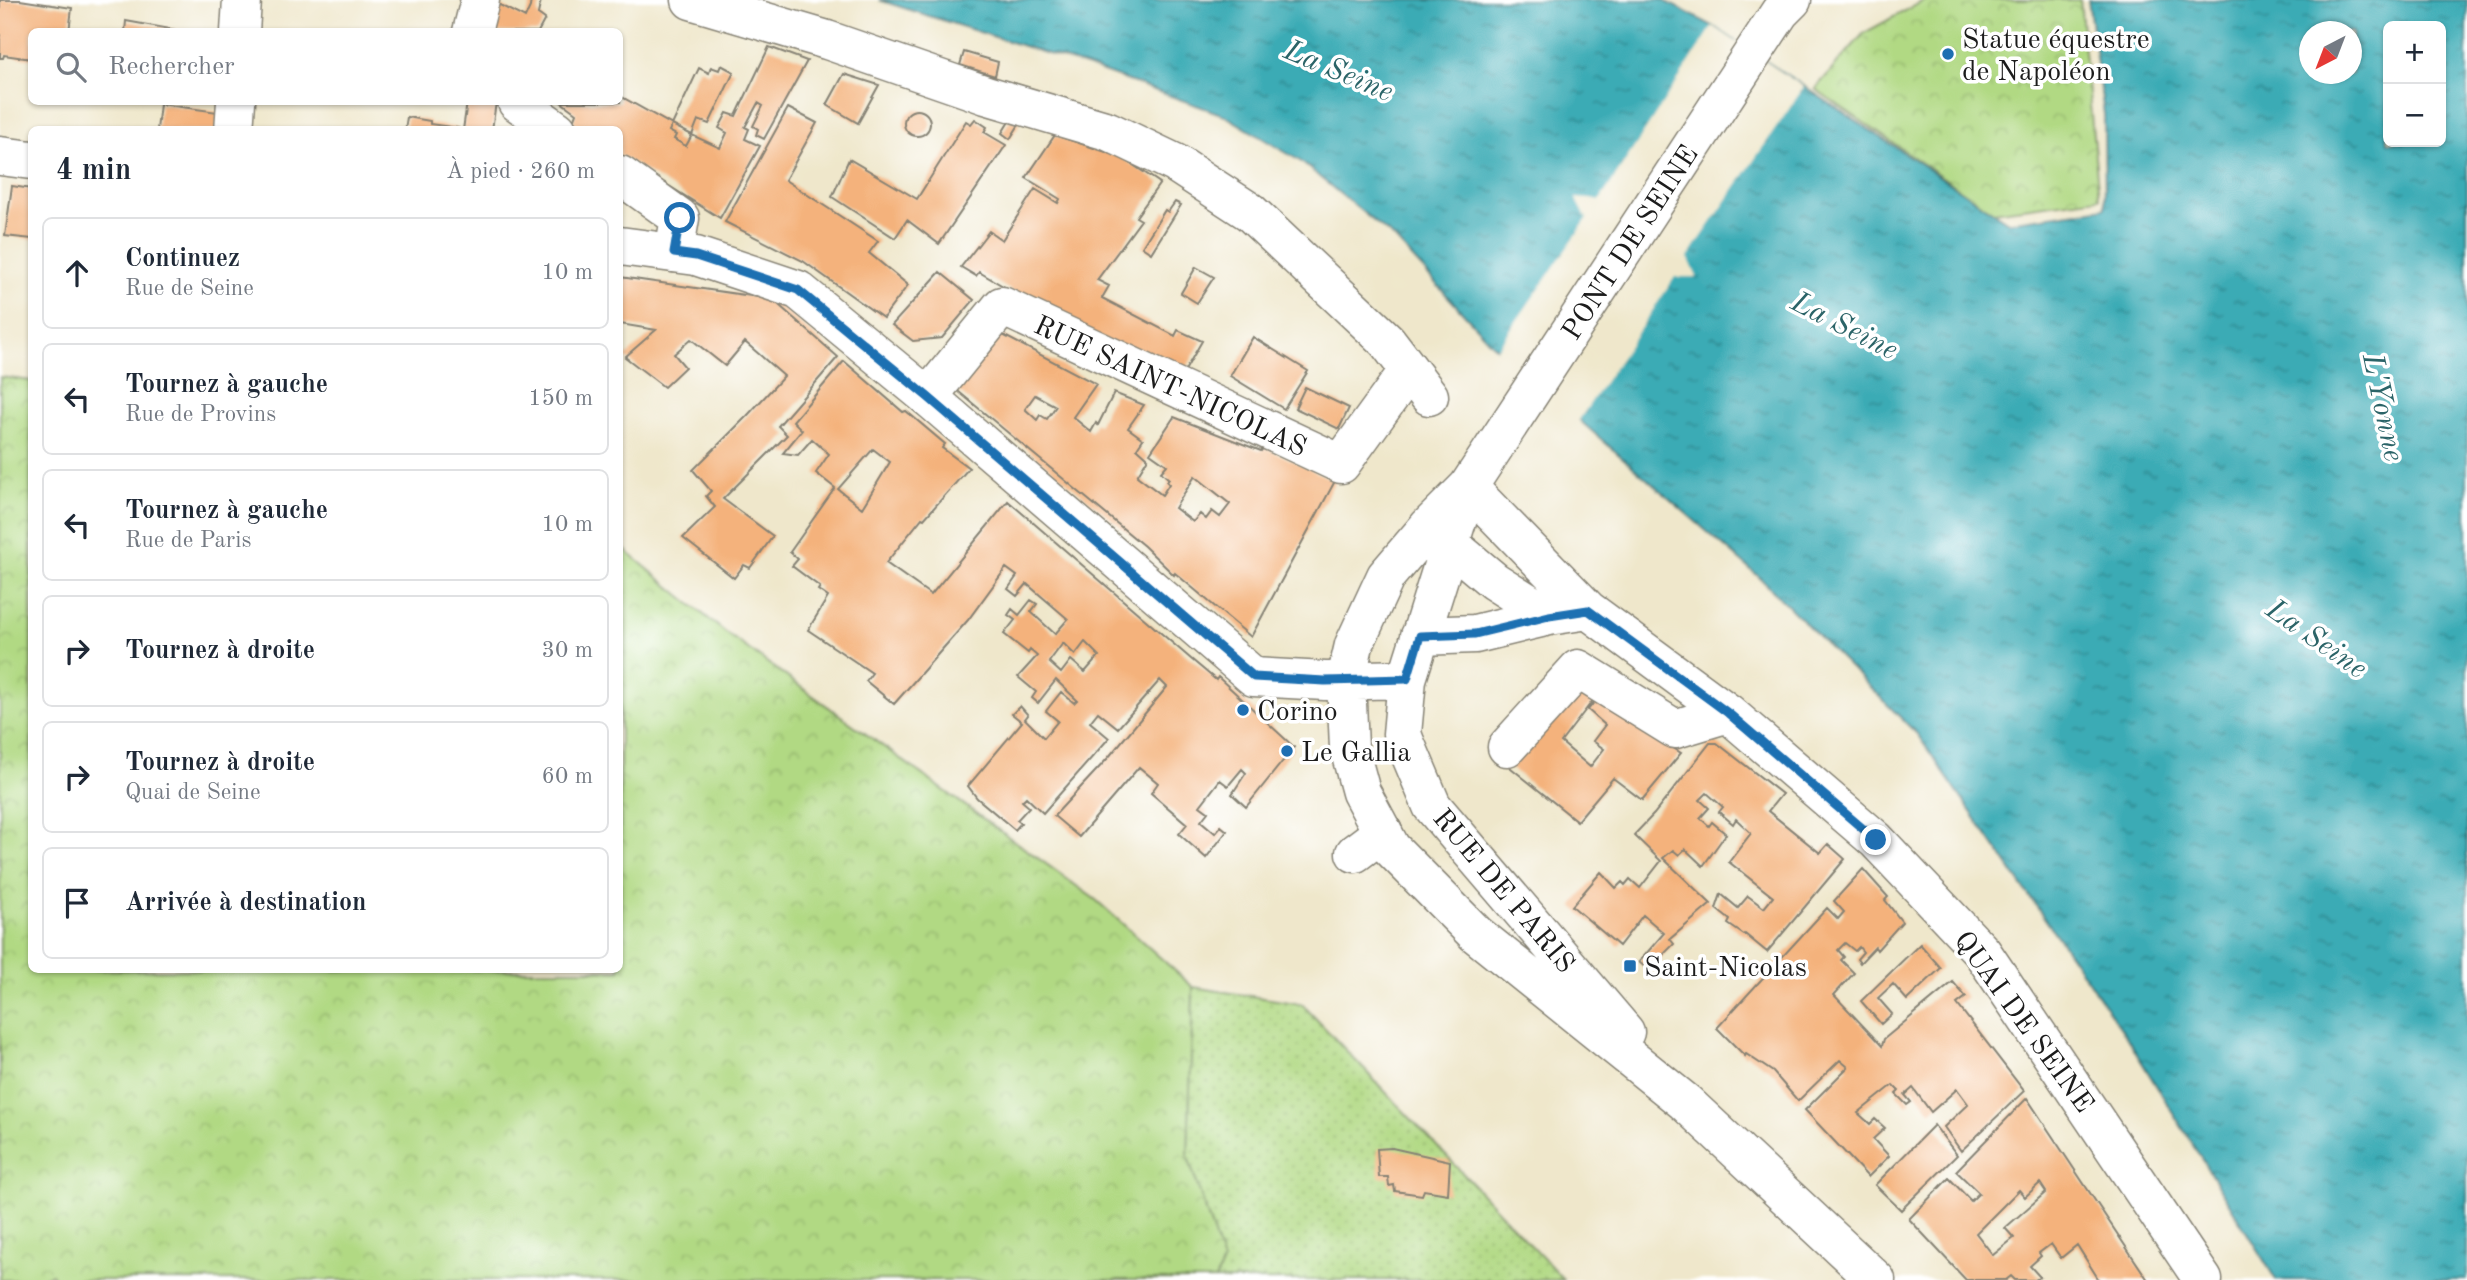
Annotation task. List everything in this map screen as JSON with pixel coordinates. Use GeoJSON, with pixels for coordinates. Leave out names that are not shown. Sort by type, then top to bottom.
{"type":"FeatureCollection","features":[{"type":"Feature","properties":{"kind":"main road"},"geometry":{"type":"LineString","coordinates":[[240,28],[243,0]]}},
{"type":"Feature","properties":{"kind":"main road"},"geometry":{"type":"LineString","coordinates":[[473,28],[480,0]]}},
{"type":"Feature","properties":{"kind":"main road","name":"RUE SAINT-NICOLAS"},"geometry":{"type":"LineString","coordinates":[[691,0],[827,40],[986,94],[1108,131],[1175,163],[1250,212],[1387,341],[1419,383],[1340,464],[1002,306],[928,397]]}},
{"type":"Feature","properties":{"kind":"main road","name":"PONT DE SEINE"},"geometry":{"type":"LineString","coordinates":[[1468,487],[1780,12],[1792,0]]}},
{"type":"Feature","properties":{"kind":"main road"},"geometry":{"type":"LineString","coordinates":[[234,126],[236,105]]}},
{"type":"Feature","properties":{"kind":"main road"},"geometry":{"type":"LineString","coordinates":[[521,105],[550,126]]}},
{"type":"Feature","properties":{"kind":"main road"},"geometry":{"type":"LineString","coordinates":[[0,156],[28,160]]}},
{"type":"Feature","properties":{"kind":"main road"},"geometry":{"type":"LineString","coordinates":[[623,177],[680,218],[674,253]]}},
{"type":"Feature","properties":{"kind":"main road"},"geometry":{"type":"LineString","coordinates":[[623,246],[696,256],[798,290],[928,397],[1254,677],[1312,681],[1407,679]]}},
{"type":"Feature","properties":{"kind":"main road","name":"RUE DE PARIS"},"geometry":{"type":"LineString","coordinates":[[1468,487],[1440,536],[1420,636],[1407,679],[1402,734],[1432,806],[1685,1102]]}},
{"type":"Feature","properties":{"kind":"main road","name":"QUAI DE SEINE"},"geometry":{"type":"LineString","coordinates":[[1468,487],[1588,610],[1728,713],[1876,840],[1982,952],[2203,1280]]}},
{"type":"Feature","properties":{"kind":"main road"},"geometry":{"type":"LineString","coordinates":[[1440,536],[1494,580],[1549,616]]}},
{"type":"Feature","properties":{"kind":"main road","name":"RUE DE PARIS"},"geometry":{"type":"LineString","coordinates":[[1440,536],[1386,576],[1354,645],[1346,679],[1349,748],[1361,792],[1369,843],[1391,848],[1476,934],[1685,1102],[1876,1280]]}},
{"type":"Feature","properties":{"kind":"main road"},"geometry":{"type":"LineString","coordinates":[[1420,636],[1475,634],[1549,616],[1588,610]]}},
{"type":"Feature","properties":{"kind":"main road"},"geometry":{"type":"LineString","coordinates":[[1507,747],[1578,669],[1675,729],[1728,713]]}},
{"type":"Feature","properties":{"kind":"green space"},"geometry":{"type":"Polygon","coordinates":[[[1925,0],[2080,0],[2099,198],[1993,212],[1815,89],[1864,33],[1925,0]]]}},
{"type":"Feature","properties":{"kind":"green space"},"geometry":{"type":"Polygon","coordinates":[[[0,377],[28,381],[28,973],[623,973],[623,548],[726,633],[1096,900],[1193,987],[1188,1157],[1223,1262],[1215,1280],[55,1280],[52,1274],[39,1280],[0,1280],[0,377]]]}},
{"type":"Feature","properties":{"kind":"green space"},"geometry":{"type":"Polygon","coordinates":[[[1193,987],[1302,1004],[1564,1280],[1215,1280],[1223,1262],[1188,1157],[1193,987]]]}},
{"type":"Feature","properties":{"kind":"water"},"geometry":{"type":"Polygon","coordinates":[[[879,0],[1663,0],[1713,26],[2008,222],[2105,208],[2104,114],[2088,0],[2467,0],[2467,1280],[2276,1280],[2122,1030],[1917,734],[1758,576],[1491,343],[1393,237],[1300,161],[1224,115],[1089,67],[879,0]]]}},
{"type":"Feature","properties":{"kind":"pier"},"geometry":{"type":"Polygon","coordinates":[[[1713,26],[1804,87],[1688,257],[1697,277],[1675,277],[1577,423],[1495,352],[1587,219],[1576,198],[1600,200],[1713,26]]]}},
{"type":"Feature","properties":{"kind":"building"},"geometry":{"type":"Polygon","coordinates":[[[0,0],[20,0],[72,8],[70,28],[28,28],[28,58],[4,55],[0,58],[0,0]]]}},
{"type":"Feature","properties":{"kind":"building"},"geometry":{"type":"Polygon","coordinates":[[[531,0],[541,0],[538,14],[545,19],[540,28],[484,28],[492,1],[525,18],[531,0]]]}},
{"type":"Feature","properties":{"kind":"building"},"geometry":{"type":"Polygon","coordinates":[[[126,21],[165,28],[125,28],[126,21]]]}},
{"type":"Feature","properties":{"kind":"building"},"geometry":{"type":"Polygon","coordinates":[[[769,47],[807,61],[764,139],[756,135],[758,129],[753,126],[763,106],[758,103],[745,127],[749,129],[745,139],[760,146],[720,218],[623,157],[623,126],[579,126],[573,121],[576,113],[565,105],[623,105],[623,98],[672,125],[669,131],[676,135],[674,139],[686,146],[692,135],[720,148],[727,133],[719,128],[727,113],[736,116],[769,47]]]}},
{"type":"Feature","properties":{"kind":"building"},"geometry":{"type":"Polygon","coordinates":[[[964,52],[998,62],[995,76],[960,65],[964,52]]]}},
{"type":"Feature","properties":{"kind":"building"},"geometry":{"type":"Polygon","coordinates":[[[721,65],[734,72],[709,124],[698,120],[692,135],[672,125],[699,68],[709,73],[711,67],[719,70],[721,65]]]}},
{"type":"Feature","properties":{"kind":"building"},"geometry":{"type":"Polygon","coordinates":[[[844,74],[879,85],[858,123],[827,105],[844,74]]]}},
{"type":"Feature","properties":{"kind":"building"},"geometry":{"type":"Polygon","coordinates":[[[160,105],[218,112],[217,126],[157,126],[160,105]]]}},
{"type":"Feature","properties":{"kind":"building"},"geometry":{"type":"Polygon","coordinates":[[[467,105],[496,105],[493,126],[464,126],[467,105]]]}},
{"type":"Feature","properties":{"kind":"building"},"geometry":{"type":"Polygon","coordinates":[[[788,108],[817,123],[785,180],[878,241],[869,253],[908,285],[883,318],[803,261],[725,222],[788,108]]]}},
{"type":"Feature","properties":{"kind":"building"},"geometry":{"type":"Polygon","coordinates":[[[917,110],[926,114],[930,123],[926,132],[917,136],[908,132],[904,123],[908,114],[917,110]]]}},
{"type":"Feature","properties":{"kind":"building"},"geometry":{"type":"Polygon","coordinates":[[[407,117],[444,126],[406,126],[407,117]]]}},
{"type":"Feature","properties":{"kind":"building"},"geometry":{"type":"Polygon","coordinates":[[[975,119],[987,127],[984,132],[1006,145],[939,244],[907,220],[895,238],[832,197],[849,159],[917,199],[966,121],[971,124],[975,119]]]}},
{"type":"Feature","properties":{"kind":"building"},"geometry":{"type":"Polygon","coordinates":[[[1010,120],[1020,123],[1010,139],[1002,133],[1010,120]]]}},
{"type":"Feature","properties":{"kind":"building"},"geometry":{"type":"Polygon","coordinates":[[[1055,135],[1121,157],[1160,183],[1136,217],[1141,220],[1097,280],[1109,286],[1102,298],[1175,336],[1178,330],[1202,341],[1179,381],[1106,346],[979,272],[976,276],[961,267],[989,231],[1002,240],[1035,189],[1058,203],[1060,199],[1026,178],[1055,135]]]}},
{"type":"Feature","properties":{"kind":"building"},"geometry":{"type":"Polygon","coordinates":[[[12,186],[28,188],[28,239],[5,236],[12,186]]]}},
{"type":"Feature","properties":{"kind":"building"},"geometry":{"type":"Polygon","coordinates":[[[1175,202],[1181,205],[1151,253],[1142,247],[1165,210],[1168,212],[1175,202]]]}},
{"type":"Feature","properties":{"kind":"building"},"geometry":{"type":"Polygon","coordinates":[[[1196,267],[1214,277],[1197,303],[1181,293],[1196,267]]]}},
{"type":"Feature","properties":{"kind":"building"},"geometry":{"type":"Polygon","coordinates":[[[940,272],[974,300],[942,338],[913,341],[892,325],[940,272]]]}},
{"type":"Feature","properties":{"kind":"building"},"geometry":{"type":"Polygon","coordinates":[[[623,277],[772,299],[838,357],[778,426],[787,435],[723,499],[773,536],[750,568],[744,565],[734,578],[683,538],[715,507],[706,496],[711,491],[693,470],[784,376],[745,342],[725,366],[691,339],[674,354],[685,367],[664,387],[625,357],[656,330],[623,324],[623,277]]]}},
{"type":"Feature","properties":{"kind":"building"},"geometry":{"type":"Polygon","coordinates":[[[999,333],[1096,384],[1073,417],[1091,432],[1096,423],[1098,425],[1114,393],[1144,405],[1128,428],[1143,439],[1137,448],[1148,458],[1137,476],[1162,495],[1169,484],[1169,479],[1161,472],[1167,465],[1150,453],[1174,417],[1261,451],[1264,447],[1335,481],[1251,637],[953,387],[999,333]],[[1035,395],[1025,409],[1037,420],[1040,415],[1047,419],[1056,406],[1035,395]],[[1195,476],[1175,508],[1193,522],[1200,514],[1206,519],[1212,511],[1220,517],[1230,504],[1195,476]]]}},
{"type":"Feature","properties":{"kind":"building"},"geometry":{"type":"Polygon","coordinates":[[[1253,337],[1308,371],[1284,409],[1230,376],[1253,337]]]}},
{"type":"Feature","properties":{"kind":"building"},"geometry":{"type":"Polygon","coordinates":[[[844,361],[945,444],[942,448],[969,468],[924,519],[922,518],[886,563],[931,595],[1008,501],[1216,680],[1218,677],[1294,747],[1246,807],[1232,794],[1246,773],[1242,769],[1228,786],[1220,780],[1200,806],[1208,812],[1201,821],[1215,833],[1221,826],[1227,831],[1206,858],[1179,834],[1187,824],[1151,793],[1158,783],[1139,767],[1079,837],[1054,816],[1108,758],[1167,687],[1160,680],[1118,728],[1098,712],[1090,722],[1109,738],[1043,813],[1026,797],[1022,801],[1029,807],[1017,820],[1021,823],[1015,830],[977,798],[968,786],[1022,722],[1012,714],[1020,706],[1028,715],[1025,719],[1044,738],[1058,721],[1046,711],[1061,692],[1074,703],[1077,700],[1056,680],[1038,703],[1032,698],[1036,692],[1018,677],[1037,656],[1030,650],[1028,653],[1004,634],[1015,620],[1008,615],[1012,609],[1019,615],[1031,600],[1037,604],[1031,612],[1055,634],[1068,619],[1027,584],[1017,596],[1008,589],[1017,576],[1006,568],[968,620],[894,704],[866,681],[872,673],[808,630],[828,597],[818,590],[820,587],[792,566],[798,559],[790,552],[835,488],[816,473],[829,454],[812,439],[798,455],[783,453],[802,430],[793,421],[844,361]],[[873,449],[838,489],[862,508],[890,462],[873,449]],[[1085,642],[1075,655],[1063,643],[1049,662],[1061,673],[1071,660],[1085,672],[1099,656],[1085,642]]]}},
{"type":"Feature","properties":{"kind":"building"},"geometry":{"type":"Polygon","coordinates":[[[1305,387],[1349,408],[1339,429],[1295,408],[1305,387]]]}},
{"type":"Feature","properties":{"kind":"building"},"geometry":{"type":"Polygon","coordinates":[[[1576,691],[1594,699],[1561,742],[1590,767],[1604,749],[1593,741],[1605,725],[1588,710],[1596,700],[1681,753],[1642,800],[1613,778],[1577,821],[1506,764],[1576,691]]]}},
{"type":"Feature","properties":{"kind":"building"},"geometry":{"type":"Polygon","coordinates":[[[1710,743],[1717,743],[1782,794],[1768,811],[1820,853],[1828,844],[1845,859],[1767,952],[1728,924],[1730,920],[1716,909],[1721,894],[1738,908],[1748,896],[1764,908],[1773,897],[1729,862],[1751,833],[1736,819],[1733,824],[1719,812],[1723,807],[1707,793],[1700,800],[1709,808],[1700,818],[1709,826],[1712,822],[1726,834],[1703,866],[1685,849],[1679,855],[1673,850],[1663,858],[1711,904],[1670,939],[1674,944],[1648,970],[1639,962],[1664,933],[1643,915],[1619,946],[1572,906],[1601,872],[1616,888],[1622,882],[1625,885],[1630,879],[1640,888],[1661,861],[1634,835],[1710,743]]]}},
{"type":"Feature","properties":{"kind":"building"},"geometry":{"type":"Polygon","coordinates":[[[1863,869],[1888,897],[1885,900],[1902,922],[1877,950],[1875,947],[1860,963],[1857,959],[1863,952],[1859,947],[1855,951],[1845,943],[1838,950],[1844,957],[1841,960],[1854,973],[1834,995],[1882,1046],[1884,1039],[1953,982],[1966,997],[1957,1004],[2024,1091],[1961,1151],[1944,1127],[1968,1104],[1957,1089],[1931,1112],[1913,1088],[1905,1095],[1911,1102],[1907,1105],[1896,1094],[1899,1091],[1893,1085],[1858,1113],[1870,1124],[1875,1119],[1885,1128],[1873,1139],[1889,1156],[1868,1177],[1805,1110],[1848,1067],[1840,1060],[1798,1101],[1773,1072],[1746,1054],[1745,1056],[1717,1028],[1827,908],[1838,919],[1844,912],[1834,901],[1863,869]]]}},
{"type":"Feature","properties":{"kind":"building"},"geometry":{"type":"Polygon","coordinates":[[[1920,944],[1941,968],[1907,1000],[1893,984],[1878,998],[1892,1014],[1881,1024],[1861,1001],[1920,944]]]}},
{"type":"Feature","properties":{"kind":"building"},"geometry":{"type":"Polygon","coordinates":[[[2027,1098],[2148,1280],[2099,1280],[2077,1245],[2061,1258],[2051,1244],[2039,1253],[2041,1256],[2030,1266],[2040,1277],[2035,1280],[2015,1280],[2011,1276],[2006,1280],[1966,1280],[1909,1219],[1949,1178],[1971,1201],[1979,1193],[1956,1171],[2027,1098]],[[2040,1183],[2025,1197],[2019,1190],[1976,1233],[1993,1255],[2014,1238],[2005,1228],[2046,1192],[2040,1183]]]}},
{"type":"Feature","properties":{"kind":"building"},"geometry":{"type":"Polygon","coordinates":[[[1934,1125],[1957,1155],[1901,1210],[1875,1185],[1934,1125]]]}},
{"type":"Feature","properties":{"kind":"building"},"geometry":{"type":"Polygon","coordinates":[[[1392,1148],[1450,1161],[1448,1194],[1424,1190],[1422,1195],[1395,1191],[1394,1185],[1389,1186],[1388,1177],[1379,1177],[1377,1149],[1392,1148]]]}},
{"type":"Feature","properties":{"kind":"place","name":"Statue équestre de Napoléon"},"geometry":{"type":"Point","coordinates":[1948,54]}},
{"type":"Feature","properties":{"kind":"place","name":"Corino"},"geometry":{"type":"Point","coordinates":[1243,710]}},
{"type":"Feature","properties":{"kind":"place","name":"Le Gallia"},"geometry":{"type":"Point","coordinates":[1287,751]}},
{"type":"Feature","properties":{"kind":"place","name":"Saint-Nicolas"},"geometry":{"type":"Point","coordinates":[1630,966]}},
{"type":"Feature","properties":{"kind":"route"},"geometry":{"type":"LineString","coordinates":[[680,218],[674,253],[696,256],[798,290],[1081,526],[1254,677],[1325,681],[1407,679],[1420,636],[1475,634],[1549,616],[1588,610],[1728,713],[1876,840]]}},
{"type":"Feature","properties":{"kind":"water label","name":"La Seine"},"geometry":{"type":"Point","coordinates":[1339,70]}},
{"type":"Feature","properties":{"kind":"water label","name":"La Seine"},"geometry":{"type":"Point","coordinates":[1845,325]}},
{"type":"Feature","properties":{"kind":"water label","name":"L'Yonne"},"geometry":{"type":"Point","coordinates":[2384,407]}},
{"type":"Feature","properties":{"kind":"water label","name":"La Seine"},"geometry":{"type":"Point","coordinates":[2317,638]}}]}
